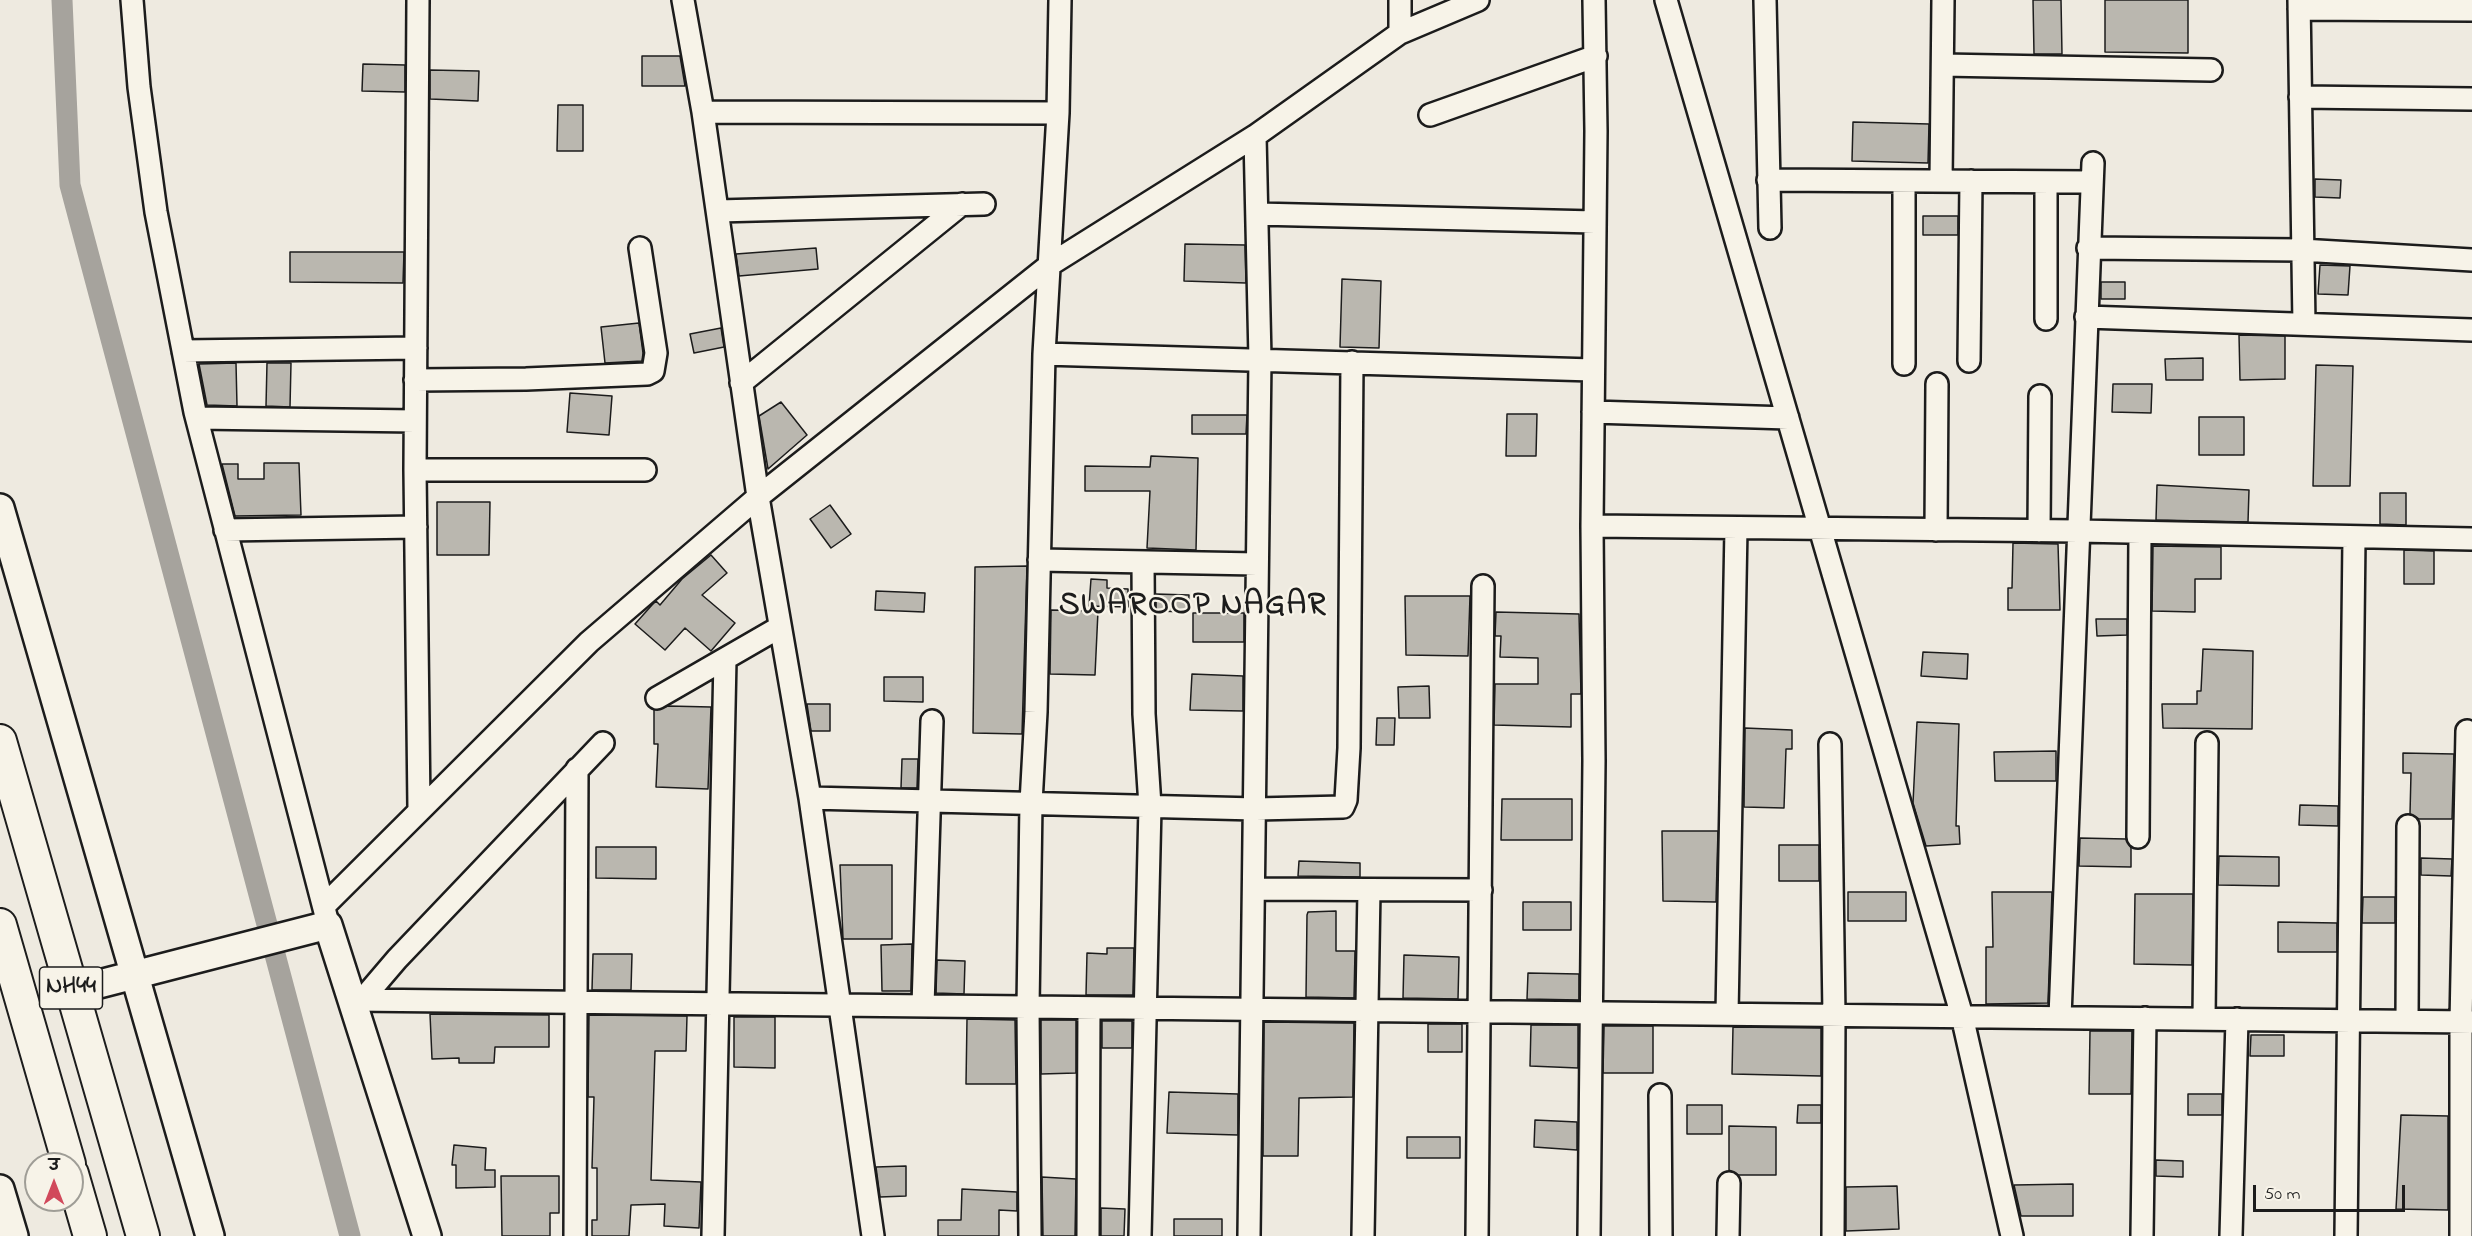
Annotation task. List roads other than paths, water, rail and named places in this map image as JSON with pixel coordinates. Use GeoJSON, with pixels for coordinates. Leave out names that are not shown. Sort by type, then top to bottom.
{"type":"FeatureCollection","features":[{"type":"Feature","properties":{"kind":"highway","name":"NH44"},"geometry":{"type":"LineString","coordinates":[[0,741],[143,1236]]}},
{"type":"Feature","properties":{"kind":"highway","name":"NH44"},"geometry":{"type":"LineString","coordinates":[[0,925],[66,1152]]}},
{"type":"Feature","properties":{"kind":"highway"},"geometry":{"type":"LineString","coordinates":[[83,1212],[90,1236]]}},
{"type":"Feature","properties":{"kind":"main road"},"geometry":{"type":"LineString","coordinates":[[0,508],[210,1236]]}},
{"type":"Feature","properties":{"kind":"main road"},"geometry":{"type":"LineString","coordinates":[[72,991],[301,932],[326,916],[358,1000],[427,1236]]}},
{"type":"Feature","properties":{"kind":"main road"},"geometry":{"type":"LineString","coordinates":[[0,1189],[14,1236]]}},
{"type":"Feature","properties":{"kind":"street"},"geometry":{"type":"LineString","coordinates":[[132,0],[139,87],[156,212],[197,418],[326,916]]}},
{"type":"Feature","properties":{"kind":"street"},"geometry":{"type":"LineString","coordinates":[[418,0],[415,470],[419,809]]}},
{"type":"Feature","properties":{"kind":"street"},"geometry":{"type":"LineString","coordinates":[[683,0],[703,112],[758,497],[810,798],[873,1236]]}},
{"type":"Feature","properties":{"kind":"street"},"geometry":{"type":"LineString","coordinates":[[1030,1236],[1028,1007],[1031,803],[1044,354],[1058,113],[1060,0]]}},
{"type":"Feature","properties":{"kind":"street"},"geometry":{"type":"LineString","coordinates":[[1400,0],[1400,33]]}},
{"type":"Feature","properties":{"kind":"street"},"geometry":{"type":"LineString","coordinates":[[326,916],[419,809],[589,642],[758,497],[1051,264],[1255,136],[1400,33],[1478,0]]}},
{"type":"Feature","properties":{"kind":"street"},"geometry":{"type":"LineString","coordinates":[[1589,1236],[1594,761],[1592,526],[1596,56],[1594,0]]}},
{"type":"Feature","properties":{"kind":"street"},"geometry":{"type":"LineString","coordinates":[[1666,0],[1962,1016],[2012,1236]]}},
{"type":"Feature","properties":{"kind":"street"},"geometry":{"type":"LineString","coordinates":[[1765,0],[1770,228]]}},
{"type":"Feature","properties":{"kind":"street"},"geometry":{"type":"LineString","coordinates":[[1941,181],[1942,0]]}},
{"type":"Feature","properties":{"kind":"street"},"geometry":{"type":"LineString","coordinates":[[2304,324],[2301,250],[2299,5],[2472,10]]}},
{"type":"Feature","properties":{"kind":"street"},"geometry":{"type":"LineString","coordinates":[[1430,115],[1596,56]]}},
{"type":"Feature","properties":{"kind":"street"},"geometry":{"type":"LineString","coordinates":[[1942,66],[2211,70]]}},
{"type":"Feature","properties":{"kind":"street"},"geometry":{"type":"LineString","coordinates":[[2300,96],[2472,99]]}},
{"type":"Feature","properties":{"kind":"street"},"geometry":{"type":"LineString","coordinates":[[703,112],[1058,113]]}},
{"type":"Feature","properties":{"kind":"street"},"geometry":{"type":"LineString","coordinates":[[1249,1236],[1260,359],[1255,136]]}},
{"type":"Feature","properties":{"kind":"street"},"geometry":{"type":"LineString","coordinates":[[1768,180],[2046,182],[2093,172],[2088,248],[2060,1017]]}},
{"type":"Feature","properties":{"kind":"street"},"geometry":{"type":"LineString","coordinates":[[1904,181],[1904,364]]}},
{"type":"Feature","properties":{"kind":"street"},"geometry":{"type":"LineString","coordinates":[[1969,361],[1971,182]]}},
{"type":"Feature","properties":{"kind":"street"},"geometry":{"type":"LineString","coordinates":[[2046,182],[2046,319]]}},
{"type":"Feature","properties":{"kind":"street"},"geometry":{"type":"LineString","coordinates":[[741,383],[962,204]]}},
{"type":"Feature","properties":{"kind":"street"},"geometry":{"type":"LineString","coordinates":[[718,212],[984,204]]}},
{"type":"Feature","properties":{"kind":"street"},"geometry":{"type":"LineString","coordinates":[[1257,214],[1595,222]]}},
{"type":"Feature","properties":{"kind":"street"},"geometry":{"type":"LineString","coordinates":[[415,380],[526,379],[647,374],[653,371],[656,353],[640,248]]}},
{"type":"Feature","properties":{"kind":"street"},"geometry":{"type":"LineString","coordinates":[[2088,248],[2301,250],[2472,260]]}},
{"type":"Feature","properties":{"kind":"street"},"geometry":{"type":"LineString","coordinates":[[2086,317],[2472,330]]}},
{"type":"Feature","properties":{"kind":"street"},"geometry":{"type":"LineString","coordinates":[[183,351],[416,348]]}},
{"type":"Feature","properties":{"kind":"street"},"geometry":{"type":"LineString","coordinates":[[1044,354],[1593,370]]}},
{"type":"Feature","properties":{"kind":"street"},"geometry":{"type":"LineString","coordinates":[[810,798],[1256,809],[1338,809],[1346,805],[1349,748],[1352,362]]}},
{"type":"Feature","properties":{"kind":"street"},"geometry":{"type":"LineString","coordinates":[[1936,530],[1937,384]]}},
{"type":"Feature","properties":{"kind":"street"},"geometry":{"type":"LineString","coordinates":[[2039,531],[2040,396]]}},
{"type":"Feature","properties":{"kind":"street"},"geometry":{"type":"LineString","coordinates":[[1593,412],[1788,417]]}},
{"type":"Feature","properties":{"kind":"street"},"geometry":{"type":"LineString","coordinates":[[197,418],[415,421]]}},
{"type":"Feature","properties":{"kind":"street"},"geometry":{"type":"LineString","coordinates":[[415,470],[645,470]]}},
{"type":"Feature","properties":{"kind":"street"},"geometry":{"type":"LineString","coordinates":[[1592,526],[2079,531],[2472,539]]}},
{"type":"Feature","properties":{"kind":"street"},"geometry":{"type":"LineString","coordinates":[[225,530],[416,527]]}},
{"type":"Feature","properties":{"kind":"street"},"geometry":{"type":"LineString","coordinates":[[1727,1014],[1736,528]]}},
{"type":"Feature","properties":{"kind":"street"},"geometry":{"type":"LineString","coordinates":[[2138,837],[2139,534]]}},
{"type":"Feature","properties":{"kind":"street"},"geometry":{"type":"LineString","coordinates":[[2346,1236],[2354,538]]}},
{"type":"Feature","properties":{"kind":"street"},"geometry":{"type":"LineString","coordinates":[[1039,561],[1257,564]]}},
{"type":"Feature","properties":{"kind":"street"},"geometry":{"type":"LineString","coordinates":[[1140,1236],[1150,806],[1144,714],[1143,562]]}},
{"type":"Feature","properties":{"kind":"street"},"geometry":{"type":"LineString","coordinates":[[1477,1236],[1477,1012],[1484,586]]}},
{"type":"Feature","properties":{"kind":"street"},"geometry":{"type":"LineString","coordinates":[[657,698],[780,627]]}},
{"type":"Feature","properties":{"kind":"street"},"geometry":{"type":"LineString","coordinates":[[713,1236],[725,659]]}},
{"type":"Feature","properties":{"kind":"street"},"geometry":{"type":"LineString","coordinates":[[923,1006],[932,721]]}},
{"type":"Feature","properties":{"kind":"street"},"geometry":{"type":"LineString","coordinates":[[2461,1236],[2466,1022],[2467,731]]}},
{"type":"Feature","properties":{"kind":"street"},"geometry":{"type":"LineString","coordinates":[[2204,1019],[2207,742]]}},
{"type":"Feature","properties":{"kind":"street"},"geometry":{"type":"LineString","coordinates":[[358,1000],[603,743]]}},
{"type":"Feature","properties":{"kind":"street"},"geometry":{"type":"LineString","coordinates":[[1830,744],[1834,1015],[1833,1236]]}},
{"type":"Feature","properties":{"kind":"street"},"geometry":{"type":"LineString","coordinates":[[575,1236],[577,769]]}},
{"type":"Feature","properties":{"kind":"street"},"geometry":{"type":"LineString","coordinates":[[2407,1021],[2408,825]]}},
{"type":"Feature","properties":{"kind":"street"},"geometry":{"type":"LineString","coordinates":[[1255,889],[1480,890]]}},
{"type":"Feature","properties":{"kind":"street"},"geometry":{"type":"LineString","coordinates":[[1363,1236],[1369,890]]}},
{"type":"Feature","properties":{"kind":"street"},"geometry":{"type":"LineString","coordinates":[[358,1000],[2466,1022]]}},
{"type":"Feature","properties":{"kind":"street"},"geometry":{"type":"LineString","coordinates":[[1088,1236],[1089,1008]]}},
{"type":"Feature","properties":{"kind":"street"},"geometry":{"type":"LineString","coordinates":[[2142,1236],[2145,1018]]}},
{"type":"Feature","properties":{"kind":"street"},"geometry":{"type":"LineString","coordinates":[[2230,1236],[2237,1019]]}},
{"type":"Feature","properties":{"kind":"street"},"geometry":{"type":"LineString","coordinates":[[1660,1095],[1661,1236]]}},
{"type":"Feature","properties":{"kind":"street"},"geometry":{"type":"LineString","coordinates":[[1728,1236],[1729,1183]]}},
{"type":"Feature","properties":{"kind":"waterway"},"geometry":{"type":"LineString","coordinates":[[62,0],[70,185],[350,1236]]}},
{"type":"Feature","properties":{"kind":"district","name":"SWAROOP NAGAR"},"geometry":{"type":"Point","coordinates":[1193,608]}}]}
